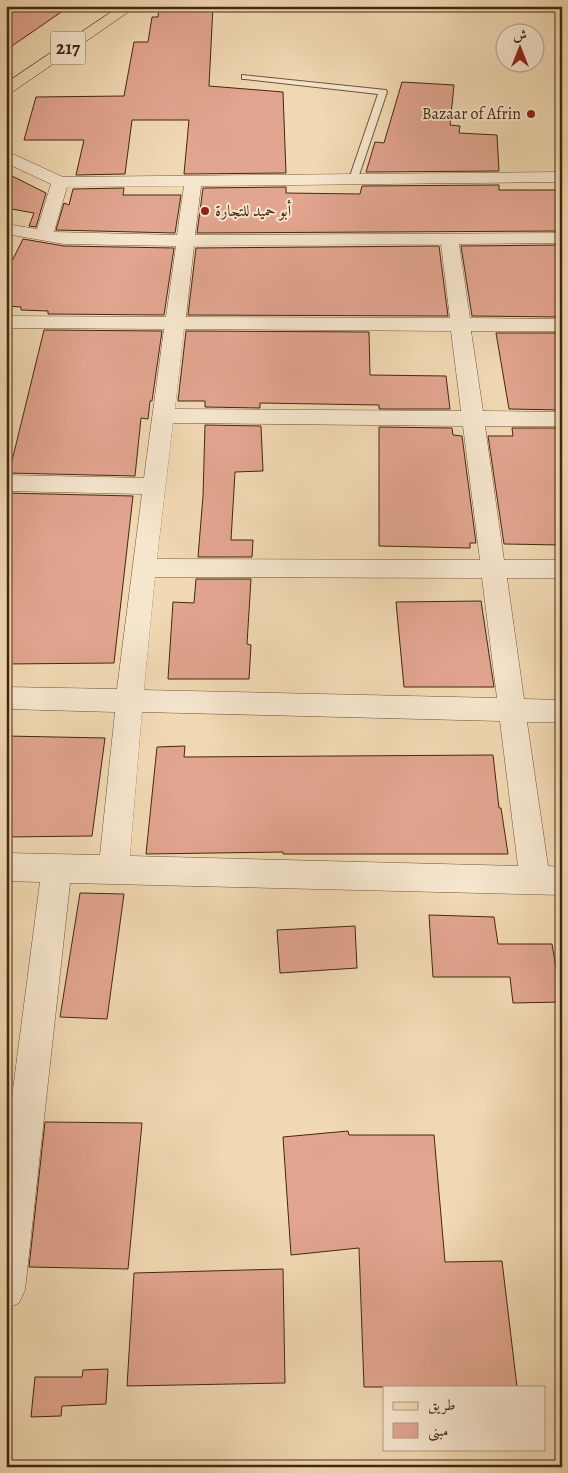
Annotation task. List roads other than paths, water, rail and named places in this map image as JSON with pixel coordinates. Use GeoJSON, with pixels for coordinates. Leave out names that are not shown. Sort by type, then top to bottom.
{"type":"FeatureCollection","features":[{"type":"Feature","properties":{"kind":"main road","name":"217"},"geometry":{"type":"LineString","coordinates":[[6,90],[130,6]]}},
{"type":"Feature","properties":{"kind":"street"},"geometry":{"type":"LineString","coordinates":[[6,156],[60,182],[562,177]]}},
{"type":"Feature","properties":{"kind":"street"},"geometry":{"type":"LineString","coordinates":[[114,870],[129,702],[144,568],[193,181]]}},
{"type":"Feature","properties":{"kind":"street"},"geometry":{"type":"LineString","coordinates":[[44,236],[60,182]]}},
{"type":"Feature","properties":{"kind":"street"},"geometry":{"type":"LineString","coordinates":[[6,229],[64,239],[186,241],[562,238]]}},
{"type":"Feature","properties":{"kind":"street"},"geometry":{"type":"LineString","coordinates":[[6,867],[548,881],[513,710],[449,238]]}},
{"type":"Feature","properties":{"kind":"street"},"geometry":{"type":"LineString","coordinates":[[8,328],[175,323],[562,325]]}},
{"type":"Feature","properties":{"kind":"street"},"geometry":{"type":"LineString","coordinates":[[162,416],[562,419]]}},
{"type":"Feature","properties":{"kind":"street"},"geometry":{"type":"LineString","coordinates":[[6,483],[154,486]]}},
{"type":"Feature","properties":{"kind":"street"},"geometry":{"type":"LineString","coordinates":[[144,568],[562,569]]}},
{"type":"Feature","properties":{"kind":"street"},"geometry":{"type":"LineString","coordinates":[[6,698],[562,711]]}},
{"type":"Feature","properties":{"kind":"street"},"geometry":{"type":"LineString","coordinates":[[6,1290],[57,868]]}},
{"type":"Feature","properties":{"kind":"lane"},"geometry":{"type":"LineString","coordinates":[[245,77],[383,92],[354,179]]}},
{"type":"Feature","properties":{"kind":"place","name":"Bazaar of Afrin"},"geometry":{"type":"Point","coordinates":[531,114]}},
{"type":"Feature","properties":{"kind":"place","name":"أبو حميد للتجارة"},"geometry":{"type":"Point","coordinates":[205,211]}}]}
